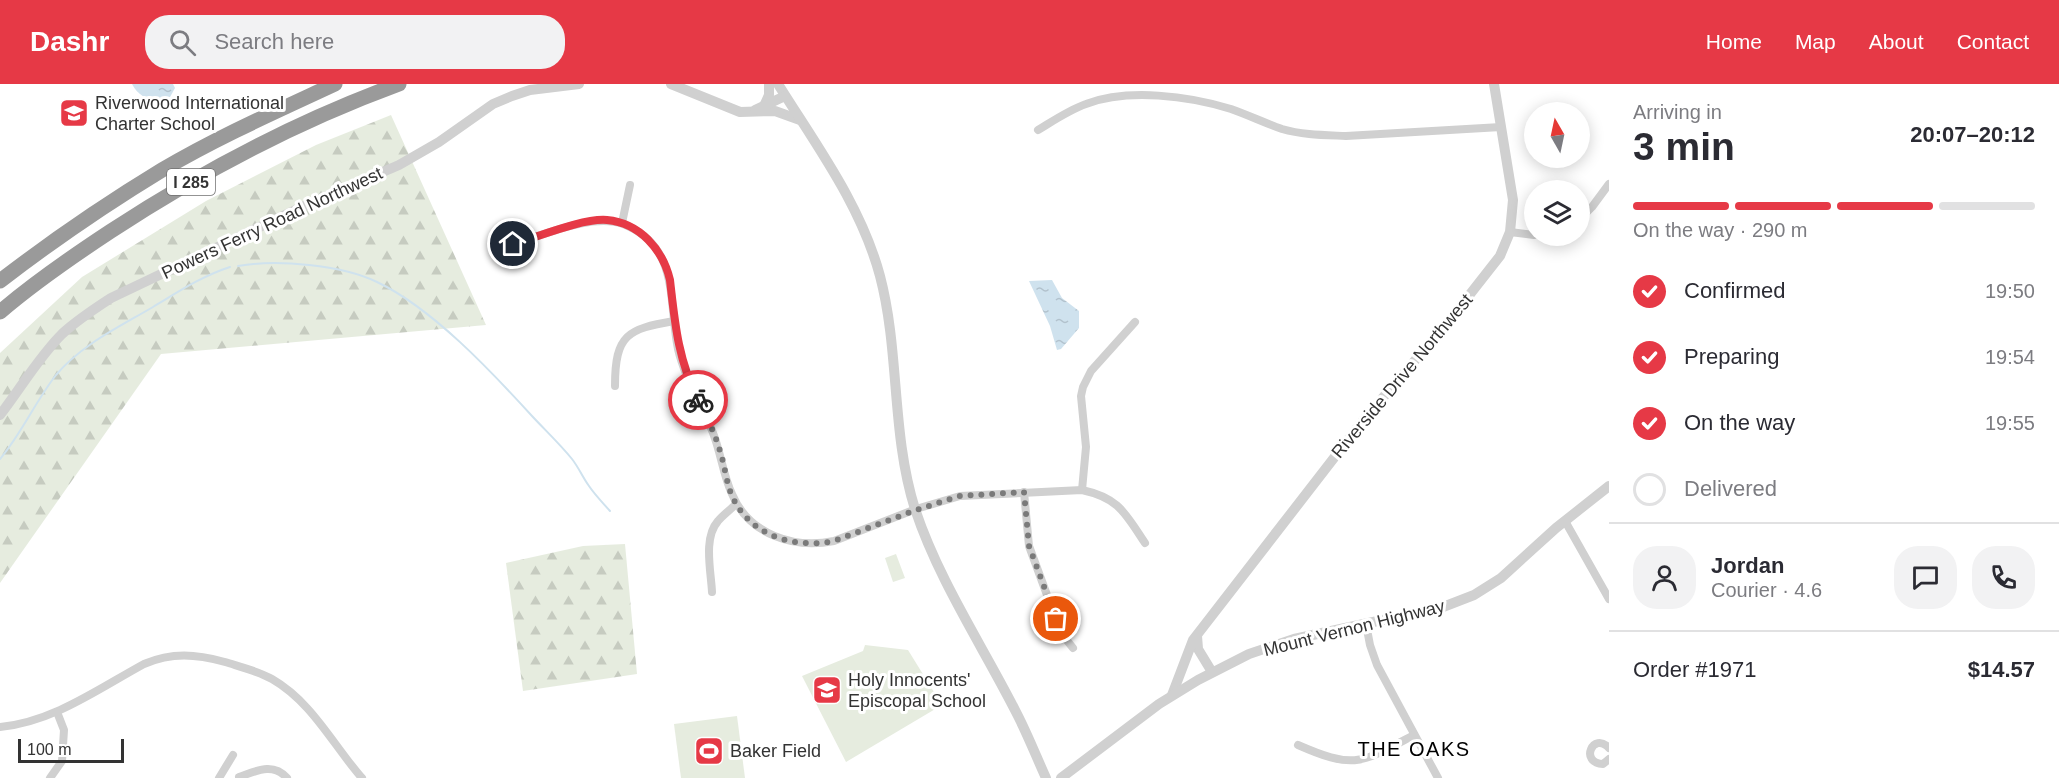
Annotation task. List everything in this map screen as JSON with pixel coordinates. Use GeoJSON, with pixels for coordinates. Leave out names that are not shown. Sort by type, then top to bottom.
{"type":"FeatureCollection","features":[{"type":"Feature","properties":{"kind":"highway","name":"I 285"},"geometry":{"type":"LineString","coordinates":[[0,281],[101,208],[164,169],[219,139],[335,84]]}},
{"type":"Feature","properties":{"kind":"highway","name":"I 285"},"geometry":{"type":"LineString","coordinates":[[0,312],[22,293],[79,253],[174,192],[284,133],[399,84]]}},
{"type":"Feature","properties":{"kind":"street","name":"Powers Ferry Road Northwest"},"geometry":{"type":"LineString","coordinates":[[0,415],[43,356],[62,335],[84,315],[111,298],[294,210],[399,165],[439,142],[493,105],[512,96],[530,90],[579,84]]}},
{"type":"Feature","properties":{"kind":"street"},"geometry":{"type":"LineString","coordinates":[[671,84],[730,109],[749,112],[781,112],[800,120]]}},
{"type":"Feature","properties":{"kind":"street"},"geometry":{"type":"LineString","coordinates":[[764,106],[769,95],[770,84]]}},
{"type":"Feature","properties":{"kind":"street"},"geometry":{"type":"LineString","coordinates":[[778,84],[848,197],[867,238],[880,277],[892,353],[903,458],[916,510],[945,578],[1016,712],[1046,778]]}},
{"type":"Feature","properties":{"kind":"street","name":"Riverside Drive Northwest"},"geometry":{"type":"LineString","coordinates":[[1173,695],[1193,640],[1361,423],[1449,321],[1500,256],[1510,232],[1513,200],[1494,84]]}},
{"type":"Feature","properties":{"kind":"street"},"geometry":{"type":"LineString","coordinates":[[749,112],[785,96]]}},
{"type":"Feature","properties":{"kind":"street"},"geometry":{"type":"LineString","coordinates":[[1038,130],[1086,104],[1124,96],[1176,97],[1195,100],[1230,109],[1282,129],[1320,135],[1346,136],[1501,127]]}},
{"type":"Feature","properties":{"kind":"street"},"geometry":{"type":"LineString","coordinates":[[1590,209],[1609,184]]}},
{"type":"Feature","properties":{"kind":"street"},"geometry":{"type":"LineString","coordinates":[[622,223],[630,185]]}},
{"type":"Feature","properties":{"kind":"street"},"geometry":{"type":"LineString","coordinates":[[513,244],[587,222],[606,220],[622,223],[644,236],[662,257],[670,280],[674,321],[684,368],[720,451],[736,504],[749,520],[785,541],[806,544],[834,541],[960,496],[1082,490],[1100,494],[1115,503],[1145,543]]}},
{"type":"Feature","properties":{"kind":"street"},"geometry":{"type":"LineString","coordinates":[[1510,232],[1524,234]]}},
{"type":"Feature","properties":{"kind":"street"},"geometry":{"type":"LineString","coordinates":[[615,386],[616,358],[627,337],[642,327],[674,321]]}},
{"type":"Feature","properties":{"kind":"street"},"geometry":{"type":"LineString","coordinates":[[1082,490],[1086,447],[1081,396],[1083,387],[1091,371],[1135,322]]}},
{"type":"Feature","properties":{"kind":"street","name":"Mount Vernon Highway"},"geometry":{"type":"LineString","coordinates":[[1061,778],[1173,695],[1249,654],[1277,644],[1443,607],[1474,595],[1501,578],[1564,521],[1609,486]]}},
{"type":"Feature","properties":{"kind":"street"},"geometry":{"type":"LineString","coordinates":[[1024,492],[1029,546],[1061,633],[1073,648]]}},
{"type":"Feature","properties":{"kind":"street"},"geometry":{"type":"LineString","coordinates":[[712,592],[711,534],[718,520],[736,504]]}},
{"type":"Feature","properties":{"kind":"street"},"geometry":{"type":"LineString","coordinates":[[1564,521],[1609,599]]}},
{"type":"Feature","properties":{"kind":"street"},"geometry":{"type":"LineString","coordinates":[[1366,624],[1377,664],[1438,778]]}},
{"type":"Feature","properties":{"kind":"street"},"geometry":{"type":"LineString","coordinates":[[1197,636],[1198,649],[1212,672]]}},
{"type":"Feature","properties":{"kind":"street"},"geometry":{"type":"LineString","coordinates":[[0,727],[34,720],[57,712],[157,658],[188,654],[205,656],[253,670],[289,690],[304,704],[362,778]]}},
{"type":"Feature","properties":{"kind":"street"},"geometry":{"type":"LineString","coordinates":[[50,778],[62,761],[64,730],[57,712]]}},
{"type":"Feature","properties":{"kind":"street"},"geometry":{"type":"LineString","coordinates":[[1298,745],[1334,759],[1358,761],[1376,756],[1414,735]]}},
{"type":"Feature","properties":{"kind":"street"},"geometry":{"type":"LineString","coordinates":[[1609,748],[1599,743],[1593,746],[1590,752],[1591,759],[1596,763],[1603,764],[1609,759]]}},
{"type":"Feature","properties":{"kind":"street"},"geometry":{"type":"LineString","coordinates":[[219,778],[233,755]]}},
{"type":"Feature","properties":{"kind":"street"},"geometry":{"type":"LineString","coordinates":[[239,777],[260,769],[271,768],[284,774],[287,778]]}},
{"type":"Feature","properties":{"kind":"green space"},"geometry":{"type":"Polygon","coordinates":[[[391,115],[486,325],[161,354],[0,583],[0,353],[82,277],[206,201],[316,145],[391,115]]]}},
{"type":"Feature","properties":{"kind":"green space"},"geometry":{"type":"Polygon","coordinates":[[[625,544],[637,674],[523,691],[506,563],[583,546],[625,544]]]}},
{"type":"Feature","properties":{"kind":"green space"},"geometry":{"type":"Polygon","coordinates":[[[896,554],[905,578],[893,582],[885,558],[896,554]]]}},
{"type":"Feature","properties":{"kind":"green space"},"geometry":{"type":"Polygon","coordinates":[[[865,645],[908,650],[942,705],[846,762],[802,676],[863,651],[865,645]]]}},
{"type":"Feature","properties":{"kind":"green space","name":"Baker Field"},"geometry":{"type":"Polygon","coordinates":[[[737,716],[745,778],[681,778],[674,724],[737,716]]]}},
{"type":"Feature","properties":{"kind":"water"},"geometry":{"type":"Polygon","coordinates":[[[132,84],[173,84],[175,88],[170,97],[153,99],[143,96],[132,84]]]}},
{"type":"Feature","properties":{"kind":"water"},"geometry":{"type":"Polygon","coordinates":[[[1052,280],[1062,298],[1079,311],[1079,328],[1061,349],[1057,350],[1050,326],[1029,281],[1052,280]]]}},
{"type":"Feature","properties":{"kind":"waterway"},"geometry":{"type":"LineString","coordinates":[[238,266],[271,263],[309,265],[346,271],[363,276],[398,293],[460,342],[498,380],[567,453],[591,489],[610,511]]}},
{"type":"Feature","properties":{"kind":"waterway"},"geometry":{"type":"LineString","coordinates":[[0,459],[41,396],[66,364],[101,337],[181,290],[230,267]]}},
{"type":"Feature","properties":{"kind":"way so far"},"geometry":{"type":"LineString","coordinates":[[698,400],[720,451],[736,504],[749,520],[785,541],[821,544],[960,496],[1024,492],[1029,546],[1056,619]]}},
{"type":"Feature","properties":{"kind":"place","name":"Riverwood International Charter School"},"geometry":{"type":"Point","coordinates":[74,113]}},
{"type":"Feature","properties":{"kind":"place","name":"Holy Innocents' Episcopal School"},"geometry":{"type":"Point","coordinates":[827,690]}},
{"type":"Feature","properties":{"kind":"place","name":"Baker Field"},"geometry":{"type":"Point","coordinates":[709,751]}},
{"type":"Feature","properties":{"kind":"district","name":"THE OAKS"},"geometry":{"type":"Point","coordinates":[1414,749]}},
{"type":"Feature","properties":{"kind":"route"},"geometry":{"type":"LineString","coordinates":[[513,244],[587,222],[606,220],[622,223],[644,236],[654,245],[668,269],[678,349],[698,400]]}}]}
